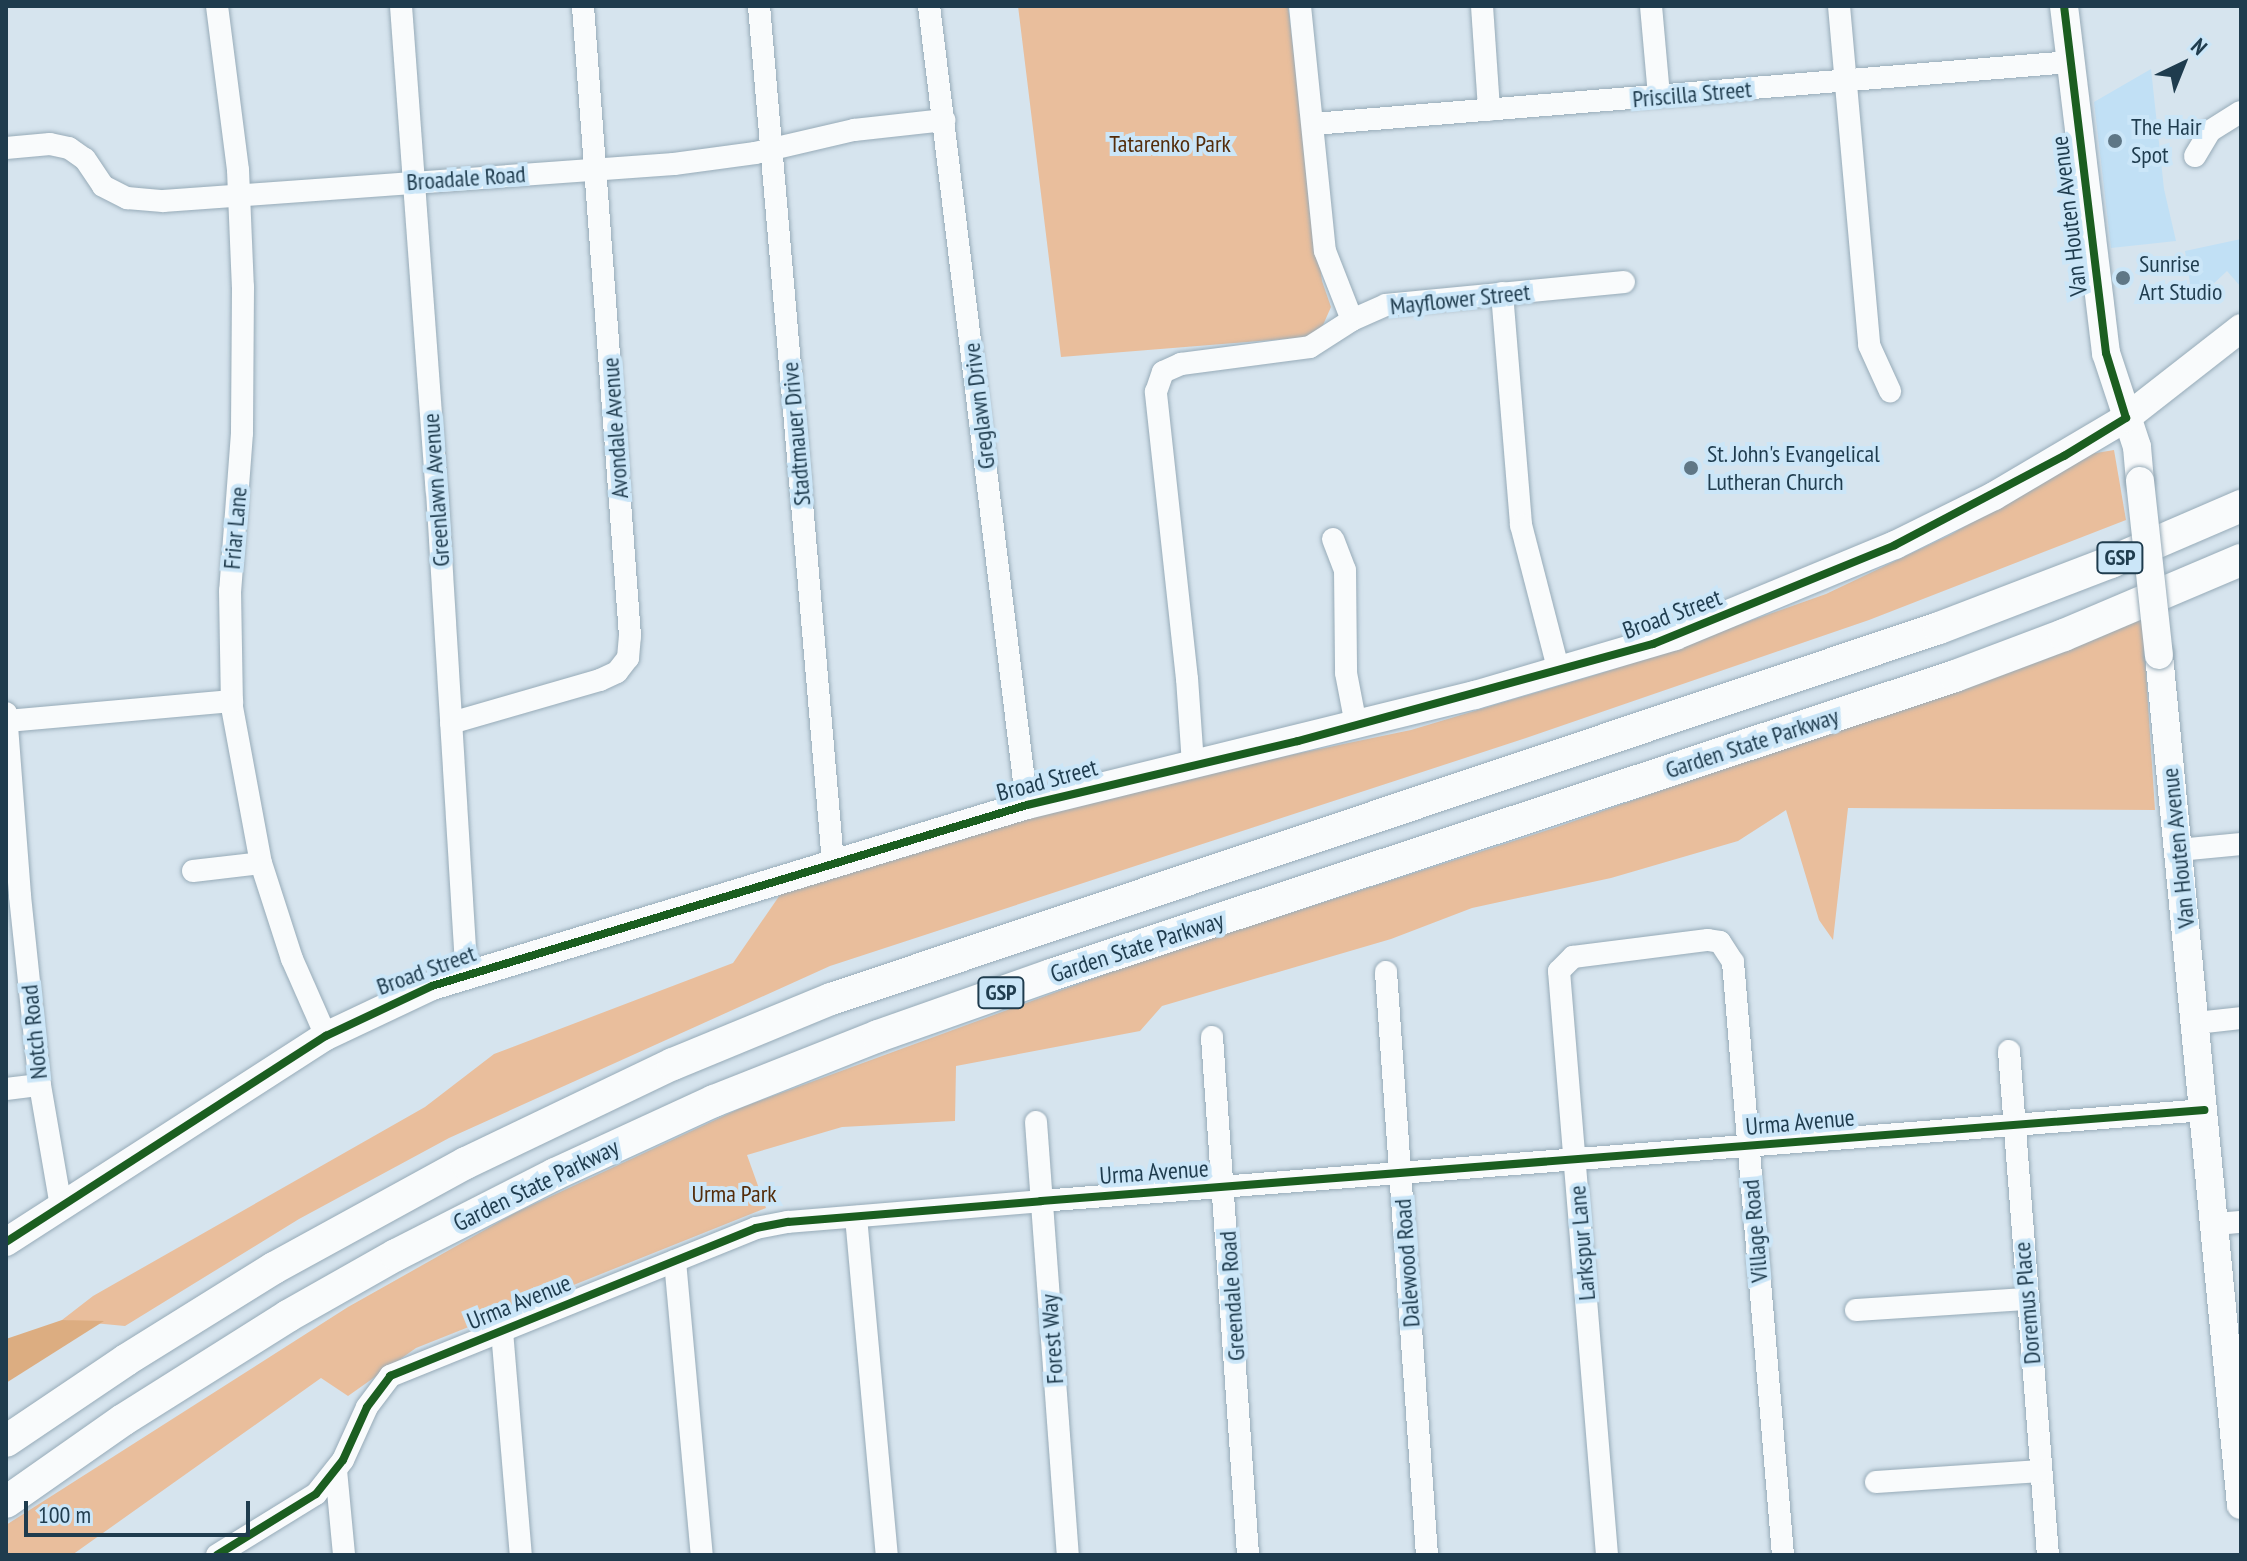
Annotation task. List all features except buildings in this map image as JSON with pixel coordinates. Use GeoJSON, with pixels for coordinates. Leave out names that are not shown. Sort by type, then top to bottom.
{"type":"FeatureCollection","features":[{"type":"Feature","properties":{"kind":"highway","name":"Garden State Parkway"},"geometry":{"type":"LineString","coordinates":[[6,1441],[163,1336],[274,1268],[466,1163],[673,1064],[831,999],[1939,628],[2111,562],[2241,506]]}},
{"type":"Feature","properties":{"kind":"highway","name":"Garden State Parkway"},"geometry":{"type":"LineString","coordinates":[[6,1502],[123,1420],[288,1316],[383,1262],[555,1174],[714,1101],[878,1036],[1051,975],[1955,676],[2064,635],[2241,560]]}},
{"type":"Feature","properties":{"kind":"main road","name":"Van Houten Avenue"},"geometry":{"type":"LineString","coordinates":[[2064,6],[2106,353],[2137,447],[2204,1110],[2228,1223],[2241,1505]]}},
{"type":"Feature","properties":{"kind":"main road","name":"Broad Street"},"geometry":{"type":"LineString","coordinates":[[6,1242],[326,1036],[376,1010],[467,975],[1027,805],[1559,672],[1698,628],[1895,545],[1994,496],[2126,418],[2241,328]]}},
{"type":"Feature","properties":{"kind":"street","name":"Friar Lane"},"geometry":{"type":"LineString","coordinates":[[217,6],[239,194],[242,433],[230,591],[232,701],[261,863],[292,959],[326,1036]]}},
{"type":"Feature","properties":{"kind":"street","name":"Greenlawn Avenue"},"geometry":{"type":"LineString","coordinates":[[401,6],[467,975]]}},
{"type":"Feature","properties":{"kind":"street","name":"Avondale Avenue"},"geometry":{"type":"LineString","coordinates":[[451,723],[600,680],[617,672],[628,658],[630,636],[583,6]]}},
{"type":"Feature","properties":{"kind":"street","name":"Stadtmauer Drive"},"geometry":{"type":"LineString","coordinates":[[759,6],[833,863]]}},
{"type":"Feature","properties":{"kind":"street","name":"Greglawn Drive"},"geometry":{"type":"LineString","coordinates":[[929,6],[1027,805]]}},
{"type":"Feature","properties":{"kind":"street"},"geometry":{"type":"LineString","coordinates":[[1300,6],[1325,251],[1352,320]]}},
{"type":"Feature","properties":{"kind":"street"},"geometry":{"type":"LineString","coordinates":[[1482,6],[1489,110]]}},
{"type":"Feature","properties":{"kind":"street"},"geometry":{"type":"LineString","coordinates":[[1651,6],[1659,96]]}},
{"type":"Feature","properties":{"kind":"street"},"geometry":{"type":"LineString","coordinates":[[1839,6],[1869,345],[1890,391]]}},
{"type":"Feature","properties":{"kind":"street","name":"Priscilla Street"},"geometry":{"type":"LineString","coordinates":[[1313,124],[2071,62]]}},
{"type":"Feature","properties":{"kind":"street"},"geometry":{"type":"LineString","coordinates":[[2195,156],[2210,131],[2241,112]]}},
{"type":"Feature","properties":{"kind":"street","name":"Broadale Road"},"geometry":{"type":"LineString","coordinates":[[6,148],[50,144],[69,148],[85,159],[103,186],[136,200],[674,164],[773,149],[854,130],[944,120]]}},
{"type":"Feature","properties":{"kind":"street","name":"Mayflower Street"},"geometry":{"type":"LineString","coordinates":[[1193,764],[1159,416],[1158,381],[1170,367],[1310,347],[1352,320],[1386,305],[1624,282]]}},
{"type":"Feature","properties":{"kind":"street"},"geometry":{"type":"LineString","coordinates":[[1502,293],[1521,525],[1559,672]]}},
{"type":"Feature","properties":{"kind":"street"},"geometry":{"type":"LineString","coordinates":[[1333,539],[1345,570],[1346,673],[1356,725]]}},
{"type":"Feature","properties":{"kind":"street"},"geometry":{"type":"LineString","coordinates":[[7,721],[232,701]]}},
{"type":"Feature","properties":{"kind":"street","name":"Notch Road"},"geometry":{"type":"LineString","coordinates":[[6,713],[20,896],[40,1085],[61,1206]]}},
{"type":"Feature","properties":{"kind":"street"},"geometry":{"type":"LineString","coordinates":[[2179,850],[2241,844]]}},
{"type":"Feature","properties":{"kind":"street"},"geometry":{"type":"LineString","coordinates":[[193,871],[261,863]]}},
{"type":"Feature","properties":{"kind":"street","name":"Village Road"},"geometry":{"type":"LineString","coordinates":[[1689,942],[1720,942],[1733,962],[1783,1555]]}},
{"type":"Feature","properties":{"kind":"street","name":"Larkspur Lane"},"geometry":{"type":"LineString","coordinates":[[1607,1555],[1559,971],[1573,957],[1689,942]]}},
{"type":"Feature","properties":{"kind":"street","name":"Dalewood Road"},"geometry":{"type":"LineString","coordinates":[[1386,972],[1427,1555]]}},
{"type":"Feature","properties":{"kind":"street"},"geometry":{"type":"LineString","coordinates":[[2196,1023],[2241,1018]]}},
{"type":"Feature","properties":{"kind":"street","name":"Greendale Road"},"geometry":{"type":"LineString","coordinates":[[1212,1037],[1225,1187],[1248,1555]]}},
{"type":"Feature","properties":{"kind":"street","name":"Doremus Place"},"geometry":{"type":"LineString","coordinates":[[2009,1051],[2012,1125],[2048,1555]]}},
{"type":"Feature","properties":{"kind":"street"},"geometry":{"type":"LineString","coordinates":[[6,1089],[40,1085]]}},
{"type":"Feature","properties":{"kind":"street","name":"Urma Avenue"},"geometry":{"type":"LineString","coordinates":[[217,1555],[316,1494],[336,1470],[367,1407],[390,1376],[756,1228],[1041,1201],[2204,1110]]}},
{"type":"Feature","properties":{"kind":"street","name":"Forest Way"},"geometry":{"type":"LineString","coordinates":[[1036,1122],[1068,1555]]}},
{"type":"Feature","properties":{"kind":"street"},"geometry":{"type":"LineString","coordinates":[[856,1217],[887,1555]]}},
{"type":"Feature","properties":{"kind":"street"},"geometry":{"type":"LineString","coordinates":[[675,1261],[702,1555]]}},
{"type":"Feature","properties":{"kind":"street"},"geometry":{"type":"LineString","coordinates":[[1856,1310],[2026,1299]]}},
{"type":"Feature","properties":{"kind":"street"},"geometry":{"type":"LineString","coordinates":[[502,1331],[521,1555]]}},
{"type":"Feature","properties":{"kind":"street"},"geometry":{"type":"LineString","coordinates":[[336,1470],[344,1555]]}},
{"type":"Feature","properties":{"kind":"street"},"geometry":{"type":"LineString","coordinates":[[1876,1482],[2041,1471]]}},
{"type":"Feature","properties":{"kind":"shaded area"},"geometry":{"type":"Polygon","coordinates":[[[2151,69],[2164,189],[2176,241],[2111,248],[2094,102],[2151,69]]]}},
{"type":"Feature","properties":{"kind":"shaded area"},"geometry":{"type":"Polygon","coordinates":[[[2241,239],[2241,287],[2227,271],[2193,303],[2185,251],[2241,239]]]}},
{"type":"Feature","properties":{"kind":"shaded area"},"geometry":{"type":"Polygon","coordinates":[[[62,1320],[104,1321],[6,1383],[6,1339],[62,1320]]]}},
{"type":"Feature","properties":{"kind":"green space","name":"Tatarenko Park"},"geometry":{"type":"Polygon","coordinates":[[[1018,6],[1288,6],[1322,281],[1331,307],[1323,325],[1310,337],[1061,357],[1018,6]]]}},
{"type":"Feature","properties":{"kind":"green space"},"geometry":{"type":"Polygon","coordinates":[[[2114,450],[2126,520],[1869,620],[1526,738],[830,966],[449,1138],[299,1219],[125,1326],[62,1320],[93,1296],[425,1107],[494,1054],[733,963],[784,889],[1141,786],[1411,730],[1605,672],[1826,594],[1952,534],[2084,455],[2114,450]]]}},
{"type":"Feature","properties":{"kind":"green space","name":"Urma Park"},"geometry":{"type":"Polygon","coordinates":[[[2142,613],[2155,810],[1848,808],[1833,940],[1819,920],[1786,810],[1738,841],[1611,878],[1472,908],[1391,939],[1162,1006],[1140,1031],[956,1066],[955,1121],[842,1127],[747,1155],[766,1208],[416,1348],[348,1396],[321,1378],[72,1555],[6,1555],[6,1525],[348,1307],[515,1213],[743,1107],[1141,961],[1557,827],[1939,693],[2142,613]]]}},
{"type":"Feature","properties":{"kind":"cycle path"},"geometry":{"type":"LineString","coordinates":[[6,1242],[326,1036],[432,986],[1027,805],[1298,741],[1653,644],[1895,545],[2064,456],[2126,418],[2106,353],[2064,6]]}},
{"type":"Feature","properties":{"kind":"cycle path"},"geometry":{"type":"LineString","coordinates":[[217,1555],[316,1494],[343,1460],[367,1407],[390,1376],[756,1228],[788,1222],[1041,1201],[2204,1110]]}},
{"type":"Feature","properties":{"kind":"place","name":"The Hair Spot"},"geometry":{"type":"Point","coordinates":[2115,141]}},
{"type":"Feature","properties":{"kind":"place","name":"Sunrise Art Studio"},"geometry":{"type":"Point","coordinates":[2123,278]}},
{"type":"Feature","properties":{"kind":"place","name":"St. John's Evangelical Lutheran Church"},"geometry":{"type":"Point","coordinates":[1691,468]}}]}
